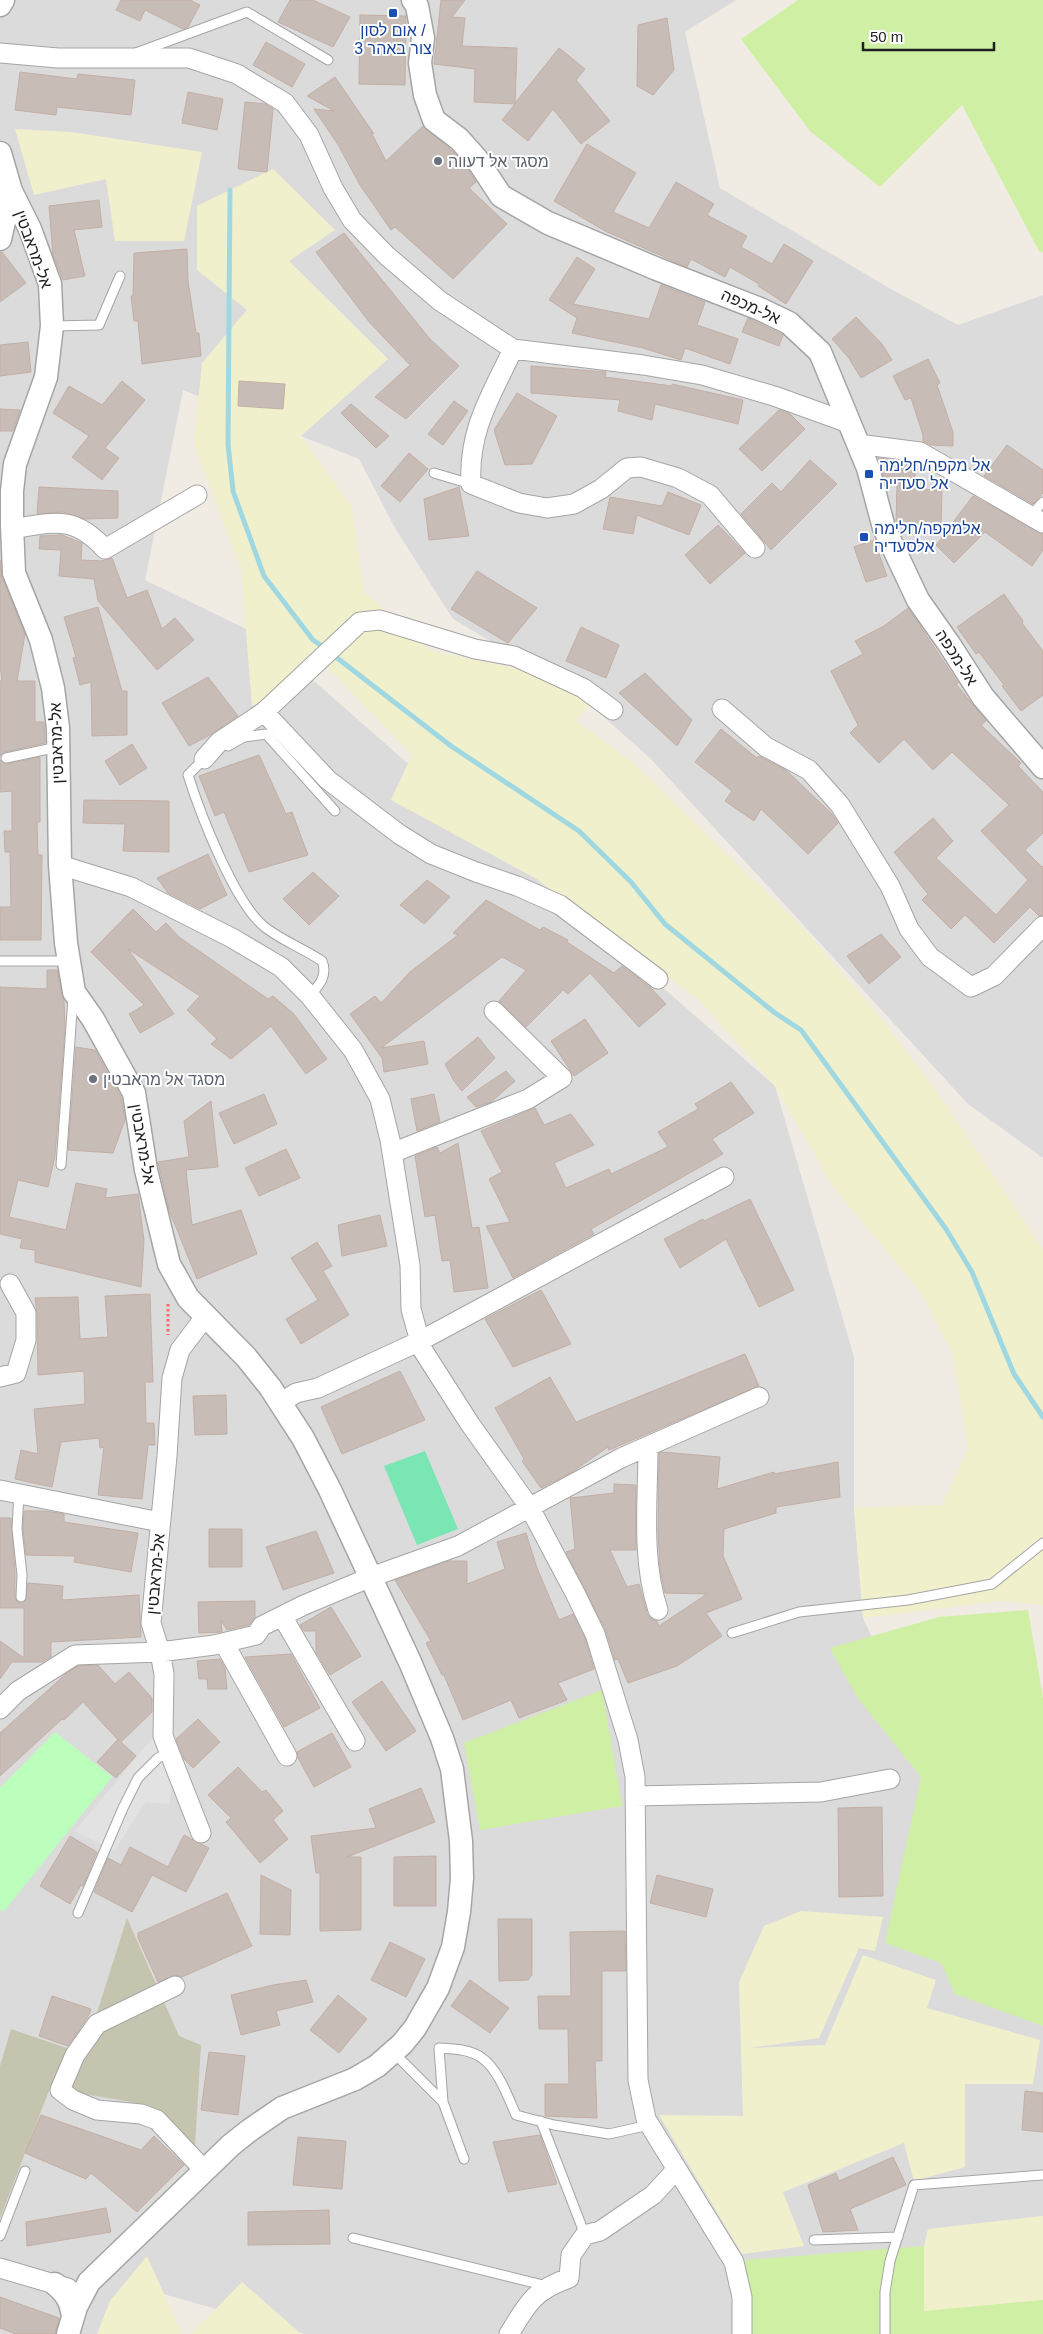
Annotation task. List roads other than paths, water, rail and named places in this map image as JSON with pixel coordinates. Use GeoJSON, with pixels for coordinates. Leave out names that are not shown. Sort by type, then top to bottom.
{"type":"FeatureCollection","features":[{"type":"Feature","properties":{"kind":"street"},"geometry":{"type":"LineString","coordinates":[[0,5],[3,0]]}},
{"type":"Feature","properties":{"kind":"street","name":"אל-מכפה"},"geometry":{"type":"LineString","coordinates":[[413,0],[417,6],[423,38],[420,63],[425,95],[434,120],[459,139],[476,158],[501,196],[548,223],[657,269],[724,294],[789,323],[820,352],[868,468],[884,528],[918,600],[949,644],[982,697],[1043,767]]}},
{"type":"Feature","properties":{"kind":"street"},"geometry":{"type":"LineString","coordinates":[[0,53],[58,58],[189,58],[237,74],[285,103],[309,135],[333,188],[352,220],[387,256],[440,301],[512,349],[634,364],[702,375],[774,396],[849,422]]}},
{"type":"Feature","properties":{"kind":"street","name":"אל-מראבטין"},"geometry":{"type":"LineString","coordinates":[[0,153],[11,191],[30,229],[50,284],[52,326],[46,377],[8,466],[12,491],[14,573],[40,640],[53,688],[58,728],[60,865],[69,961],[74,992],[93,1019],[134,1093],[146,1170],[169,1264],[188,1298],[246,1357],[303,1438],[410,1662],[442,1738],[452,1769],[461,1841],[462,1878],[459,1912],[448,1961],[438,1988],[415,2028],[394,2053],[355,2079],[282,2108],[266,2117],[231,2145],[88,2286]]}},
{"type":"Feature","properties":{"kind":"street"},"geometry":{"type":"LineString","coordinates":[[0,240],[11,191]]}},
{"type":"Feature","properties":{"kind":"street"},"geometry":{"type":"LineString","coordinates":[[512,349],[477,427],[470,460],[471,484],[519,503],[547,508],[574,504],[601,489],[626,468],[641,467],[678,478],[710,495],[756,548]]}},
{"type":"Feature","properties":{"kind":"street"},"geometry":{"type":"LineString","coordinates":[[858,444],[920,452],[1039,514]]}},
{"type":"Feature","properties":{"kind":"street"},"geometry":{"type":"LineString","coordinates":[[12,529],[44,524],[65,524],[82,528],[92,534],[105,549],[197,496]]}},
{"type":"Feature","properties":{"kind":"street"},"geometry":{"type":"LineString","coordinates":[[204,758],[219,742],[264,712],[360,622],[380,620],[476,649],[514,656],[583,688],[613,710]]}},
{"type":"Feature","properties":{"kind":"street"},"geometry":{"type":"LineString","coordinates":[[722,709],[766,747],[809,770],[840,805],[890,886],[909,930],[930,957],[971,987],[994,976],[1043,926]]}},
{"type":"Feature","properties":{"kind":"street"},"geometry":{"type":"LineString","coordinates":[[264,712],[328,780],[399,834],[431,854],[517,886],[560,905],[658,979]]}},
{"type":"Feature","properties":{"kind":"street"},"geometry":{"type":"LineString","coordinates":[[60,865],[131,887],[232,938],[281,967],[310,996],[352,1050],[380,1099],[392,1153],[410,1265],[411,1309],[422,1349],[470,1424],[530,1508],[595,1634],[628,1740],[635,1777],[638,2080],[646,2120],[734,2262],[742,2297],[742,2334]]}},
{"type":"Feature","properties":{"kind":"street"},"geometry":{"type":"LineString","coordinates":[[392,1153],[528,1099],[562,1078],[494,1010]]}},
{"type":"Feature","properties":{"kind":"street"},"geometry":{"type":"LineString","coordinates":[[280,1403],[296,1393],[318,1388],[420,1341],[724,1176]]}},
{"type":"Feature","properties":{"kind":"street"},"geometry":{"type":"LineString","coordinates":[[0,1377],[16,1373],[26,1340],[26,1313],[10,1284]]}},
{"type":"Feature","properties":{"kind":"street","name":"אל-מראבטין"},"geometry":{"type":"LineString","coordinates":[[201,1833],[163,1736],[164,1674],[160,1652],[151,1623],[172,1378],[180,1350],[205,1317]]}},
{"type":"Feature","properties":{"kind":"street"},"geometry":{"type":"LineString","coordinates":[[0,1709],[18,1691],[74,1655],[160,1652],[224,1643],[256,1635],[262,1626],[282,1616],[371,1577],[458,1546],[621,1458],[759,1397]]}},
{"type":"Feature","properties":{"kind":"street"},"geometry":{"type":"LineString","coordinates":[[648,1446],[648,1563],[651,1589],[658,1610]]}},
{"type":"Feature","properties":{"kind":"street"},"geometry":{"type":"LineString","coordinates":[[0,1490],[160,1522]]}},
{"type":"Feature","properties":{"kind":"street"},"geometry":{"type":"LineString","coordinates":[[282,1616],[355,1741]]}},
{"type":"Feature","properties":{"kind":"street"},"geometry":{"type":"LineString","coordinates":[[224,1643],[287,1756]]}},
{"type":"Feature","properties":{"kind":"street"},"geometry":{"type":"LineString","coordinates":[[635,1796],[821,1792],[890,1779]]}},
{"type":"Feature","properties":{"kind":"street"},"geometry":{"type":"LineString","coordinates":[[175,1986],[97,2024],[75,2055],[60,2090],[73,2100],[97,2110],[141,2114],[157,2120],[205,2171]]}},
{"type":"Feature","properties":{"kind":"street"},"geometry":{"type":"LineString","coordinates":[[509,2334],[530,2300],[548,2286],[569,2278],[571,2255],[585,2235],[600,2230],[653,2195],[676,2170]]}},
{"type":"Feature","properties":{"kind":"street"},"geometry":{"type":"LineString","coordinates":[[0,2268],[55,2284],[88,2286],[71,2326]]}},
{"type":"Feature","properties":{"kind":"street"},"geometry":{"type":"LineString","coordinates":[[55,2284],[65,2292],[70,2301],[71,2326]]}},
{"type":"Feature","properties":{"kind":"lane"},"geometry":{"type":"LineString","coordinates":[[123,58],[247,12],[328,60]]}},
{"type":"Feature","properties":{"kind":"lane"},"geometry":{"type":"LineString","coordinates":[[52,326],[99,325],[120,276]]}},
{"type":"Feature","properties":{"kind":"lane"},"geometry":{"type":"LineString","coordinates":[[434,473],[471,484]]}},
{"type":"Feature","properties":{"kind":"lane"},"geometry":{"type":"LineString","coordinates":[[310,996],[322,981],[324,967],[322,961],[264,927],[241,896],[201,815],[188,775],[204,758],[244,737],[266,734],[335,812]]}},
{"type":"Feature","properties":{"kind":"lane"},"geometry":{"type":"LineString","coordinates":[[6,758],[58,747]]}},
{"type":"Feature","properties":{"kind":"lane"},"geometry":{"type":"LineString","coordinates":[[0,961],[69,961]]}},
{"type":"Feature","properties":{"kind":"lane"},"geometry":{"type":"LineString","coordinates":[[61,1165],[74,992]]}},
{"type":"Feature","properties":{"kind":"lane"},"geometry":{"type":"LineString","coordinates":[[19,1493],[17,1529],[22,1575],[21,1597]]}},
{"type":"Feature","properties":{"kind":"lane"},"geometry":{"type":"LineString","coordinates":[[732,1633],[799,1612],[908,1600],[992,1584],[1043,1543]]}},
{"type":"Feature","properties":{"kind":"lane"},"geometry":{"type":"LineString","coordinates":[[78,1913],[123,1808],[138,1778],[158,1758],[169,1752]]}},
{"type":"Feature","properties":{"kind":"lane"},"geometry":{"type":"LineString","coordinates":[[464,2159],[443,2102],[440,2048],[462,2050],[482,2058],[502,2082],[516,2115],[541,2122],[609,2134],[649,2125]]}},
{"type":"Feature","properties":{"kind":"lane"},"geometry":{"type":"LineString","coordinates":[[394,2053],[443,2102]]}},
{"type":"Feature","properties":{"kind":"lane"},"geometry":{"type":"LineString","coordinates":[[541,2122],[585,2235]]}},
{"type":"Feature","properties":{"kind":"lane"},"geometry":{"type":"LineString","coordinates":[[0,2236],[25,2171]]}},
{"type":"Feature","properties":{"kind":"lane"},"geometry":{"type":"LineString","coordinates":[[885,2334],[885,2292],[890,2261],[914,2185],[1043,2175]]}},
{"type":"Feature","properties":{"kind":"lane"},"geometry":{"type":"LineString","coordinates":[[353,2238],[548,2286]]}},
{"type":"Feature","properties":{"kind":"lane"},"geometry":{"type":"LineString","coordinates":[[814,2240],[898,2238]]}},
{"type":"Feature","properties":{"kind":"waterway"},"geometry":{"type":"LineString","coordinates":[[230,190],[228,444],[233,491],[264,576],[313,640],[325,648]]}},
{"type":"Feature","properties":{"kind":"waterway"},"geometry":{"type":"LineString","coordinates":[[332,654],[451,746],[579,831],[631,882],[665,924],[775,1013],[801,1030],[946,1229],[972,1272],[1014,1374],[1043,1417]]}},
{"type":"Feature","properties":{"kind":"place","name":"אום לסון / צור באהר 3"},"geometry":{"type":"Point","coordinates":[393,13]}},
{"type":"Feature","properties":{"kind":"place","name":"מסגד אל דעווה"},"geometry":{"type":"Point","coordinates":[438,161]}},
{"type":"Feature","properties":{"kind":"place","name":"אל מקפה/חלימה אל סעדייה"},"geometry":{"type":"Point","coordinates":[869,474]}},
{"type":"Feature","properties":{"kind":"place","name":"אלמקפה/חלימה אלסעדיה"},"geometry":{"type":"Point","coordinates":[864,537]}},
{"type":"Feature","properties":{"kind":"place","name":"מסגד אל מראבטין"},"geometry":{"type":"Point","coordinates":[93,1079]}}]}
